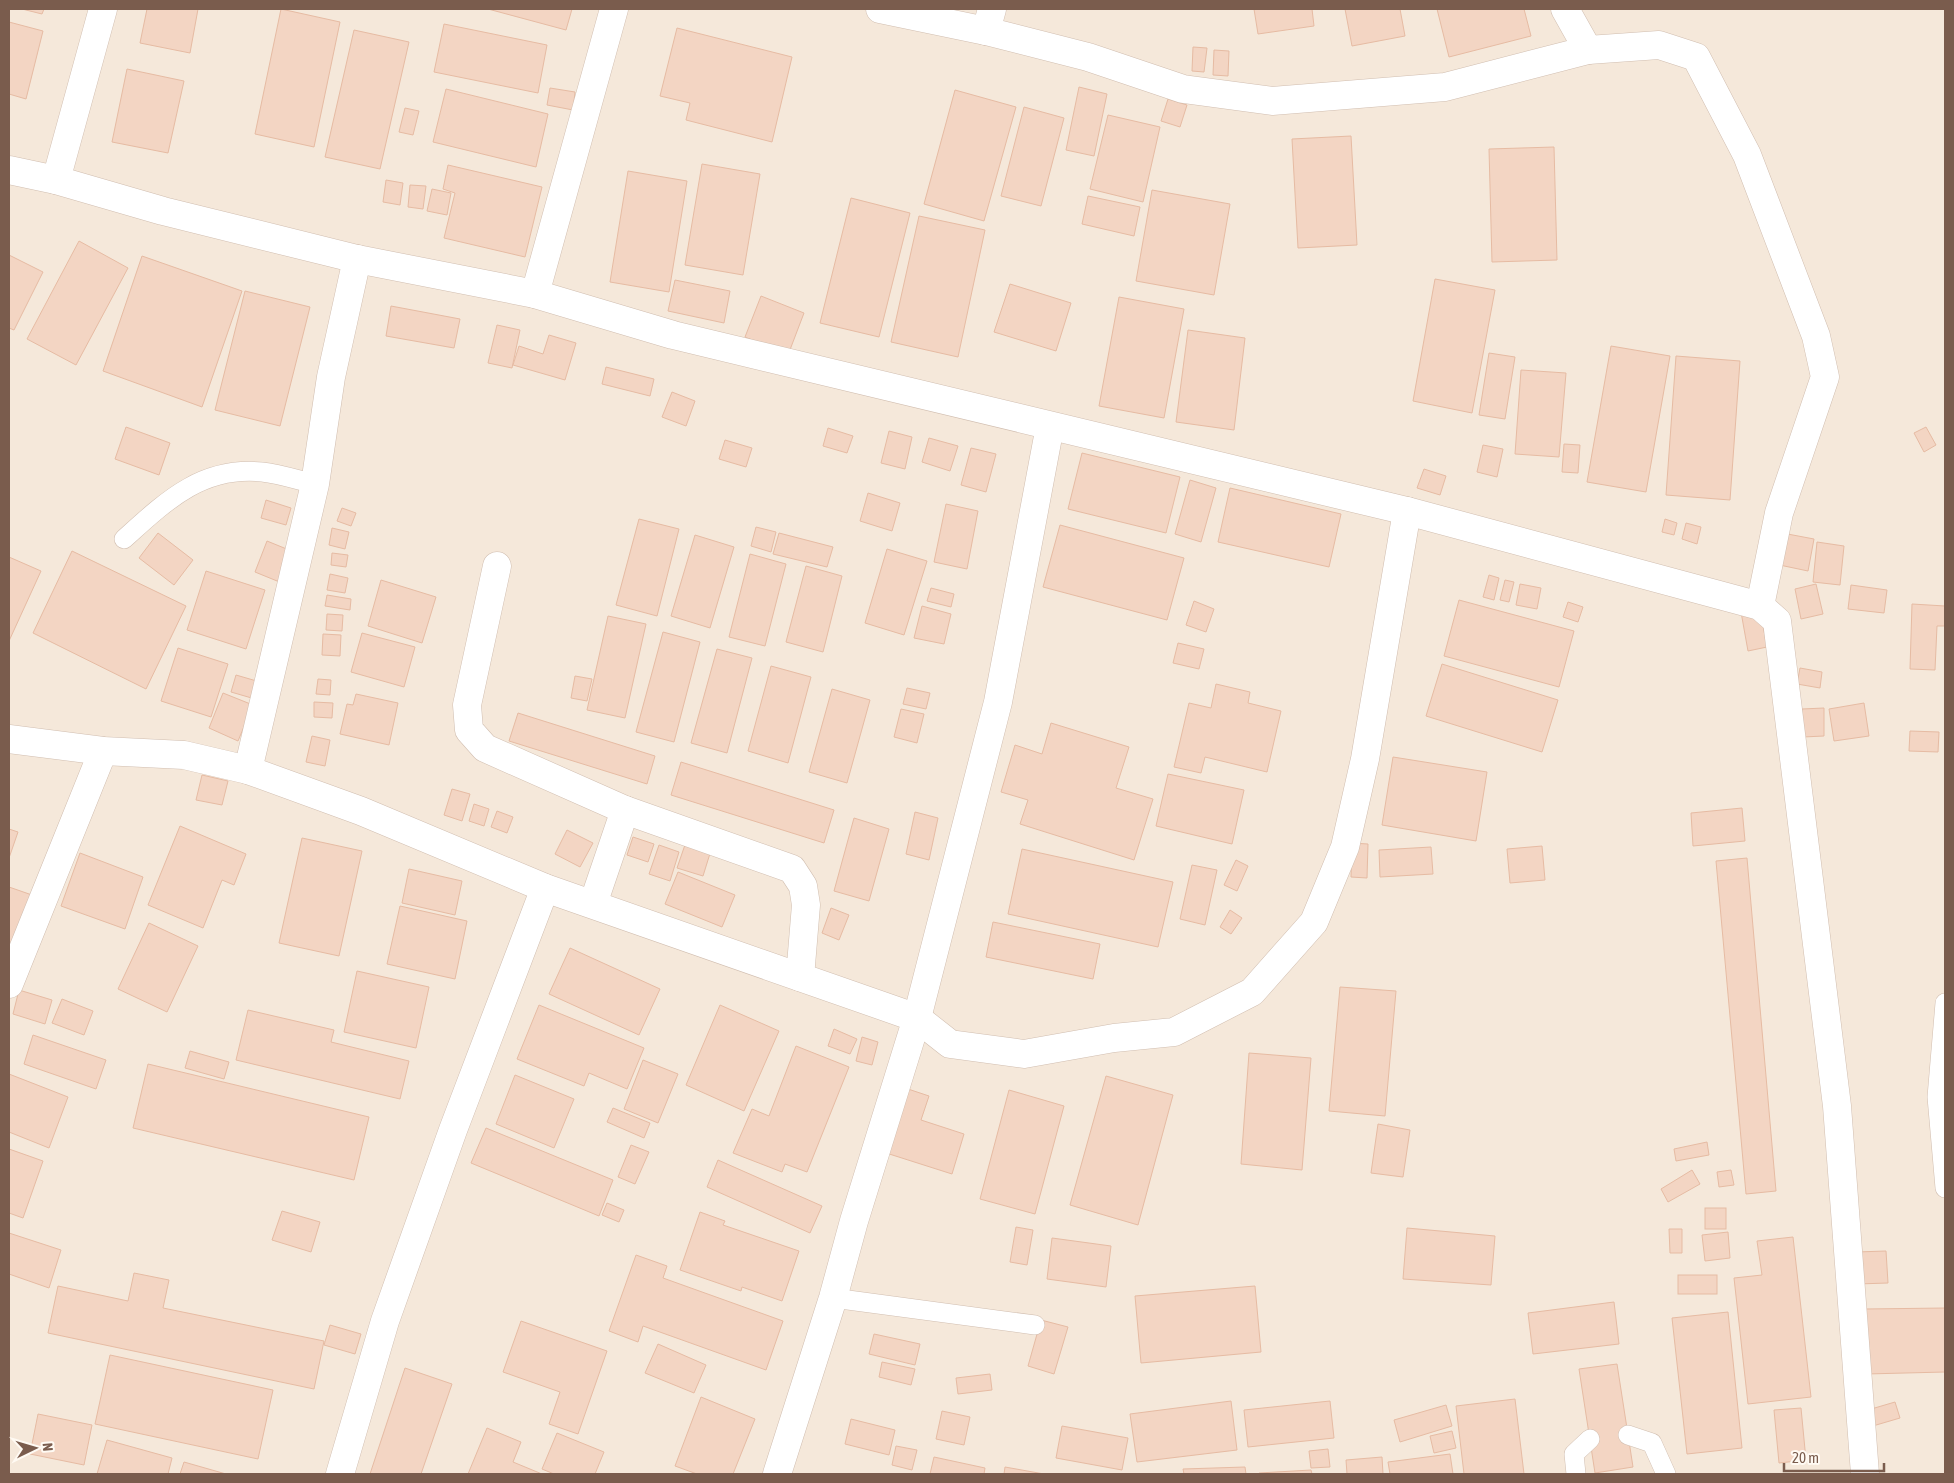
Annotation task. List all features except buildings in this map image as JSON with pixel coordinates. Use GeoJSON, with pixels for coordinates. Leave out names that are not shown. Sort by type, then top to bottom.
{"type":"FeatureCollection","features":[{"type":"Feature","properties":{"kind":"street"},"geometry":{"type":"LineString","coordinates":[[56,180],[103,9]]}},
{"type":"Feature","properties":{"kind":"street"},"geometry":{"type":"LineString","coordinates":[[535,294],[614,9]]}},
{"type":"Feature","properties":{"kind":"street"},"geometry":{"type":"LineString","coordinates":[[880,9],[989,20],[1088,57],[1183,89],[1272,101],[1445,87],[1588,50],[1659,45],[1696,57],[1747,155],[1816,336],[1825,377],[1779,513],[1760,606]]}},
{"type":"Feature","properties":{"kind":"street"},"geometry":{"type":"LineString","coordinates":[[1565,9],[1588,50]]}},
{"type":"Feature","properties":{"kind":"street"},"geometry":{"type":"LineString","coordinates":[[9,170],[56,180],[164,210],[357,259],[535,294],[673,335],[1407,511],[1760,606],[1777,622],[1823,989],[1837,1106],[1865,1474]]}},
{"type":"Feature","properties":{"kind":"street"},"geometry":{"type":"LineString","coordinates":[[248,770],[315,484],[331,377],[357,259]]}},
{"type":"Feature","properties":{"kind":"street"},"geometry":{"type":"LineString","coordinates":[[777,1474],[833,1298],[854,1220],[917,1018],[998,702],[1050,426]]}},
{"type":"Feature","properties":{"kind":"street"},"geometry":{"type":"LineString","coordinates":[[9,739],[103,751],[184,755],[248,770],[361,811],[545,888],[917,1018],[950,1044],[1024,1054],[1114,1038],[1174,1032],[1252,992],[1314,922],[1344,846],[1365,759],[1407,511]]}},
{"type":"Feature","properties":{"kind":"street"},"geometry":{"type":"LineString","coordinates":[[497,566],[467,705],[469,730],[484,748],[626,810],[792,869],[803,886],[806,905],[800,977]]}},
{"type":"Feature","properties":{"kind":"street"},"geometry":{"type":"LineString","coordinates":[[9,984],[103,751]]}},
{"type":"Feature","properties":{"kind":"street"},"geometry":{"type":"LineString","coordinates":[[593,904],[626,810]]}},
{"type":"Feature","properties":{"kind":"street"},"geometry":{"type":"LineString","coordinates":[[340,1474],[392,1303],[453,1130],[545,888]]}},
{"type":"Feature","properties":{"kind":"lane"},"geometry":{"type":"LineString","coordinates":[[124,539],[187,487],[219,474],[262,472],[315,484]]}},
{"type":"Feature","properties":{"kind":"lane"},"geometry":{"type":"LineString","coordinates":[[1945,1003],[1937,1097],[1945,1188]]}},
{"type":"Feature","properties":{"kind":"lane"},"geometry":{"type":"LineString","coordinates":[[833,1298],[1035,1325]]}},
{"type":"Feature","properties":{"kind":"lane"},"geometry":{"type":"LineString","coordinates":[[1628,1436],[1652,1443],[1666,1474]]}},
{"type":"Feature","properties":{"kind":"lane"},"geometry":{"type":"LineString","coordinates":[[1576,1474],[1574,1454],[1590,1439]]}},
{"type":"Feature","properties":{"kind":"shaded area"},"geometry":{"type":"Polygon","coordinates":[[[9,9],[1945,9],[1945,1474],[9,1474],[9,9]]]}}]}
